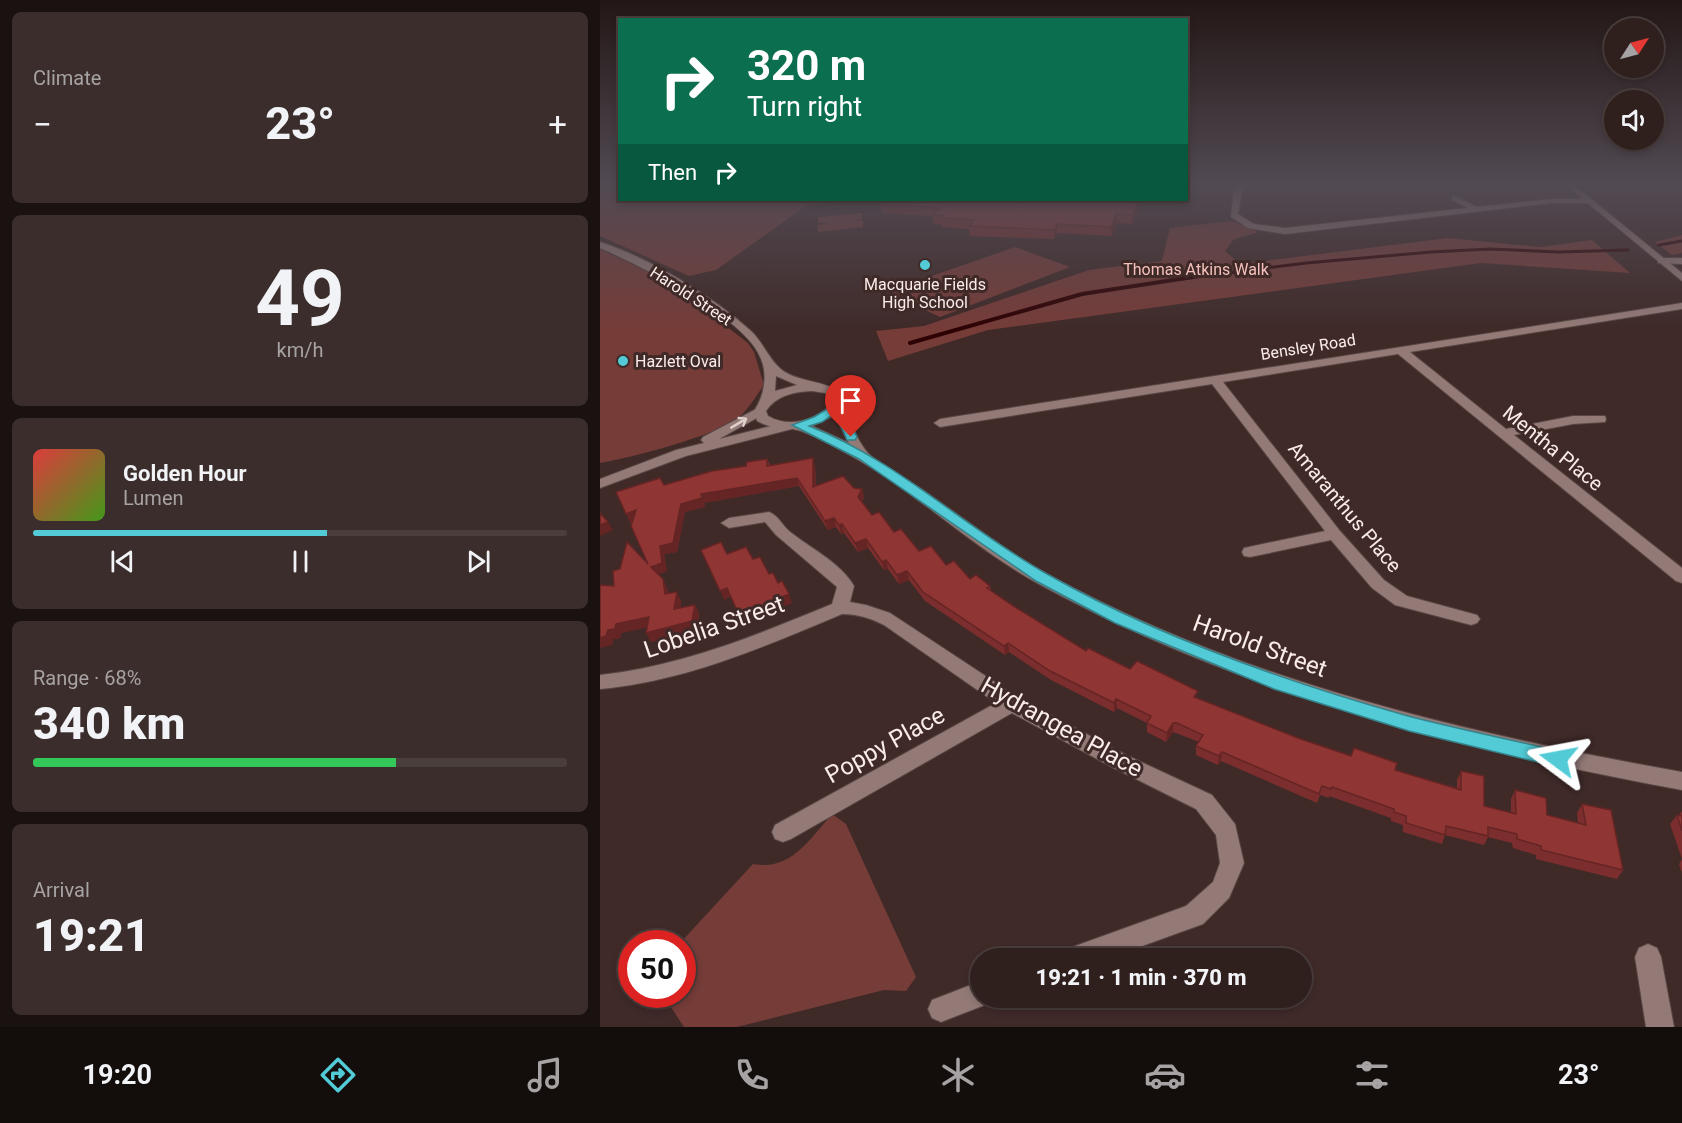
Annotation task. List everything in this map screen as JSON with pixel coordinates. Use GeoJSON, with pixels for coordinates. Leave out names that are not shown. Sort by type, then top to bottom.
{"type":"FeatureCollection","features":[{"type":"Feature","properties":{"kind":"street"},"geometry":{"type":"LineString","coordinates":[[1627,233],[1682,278]]}},
{"type":"Feature","properties":{"kind":"street","name":"Harold Street"},"geometry":{"type":"LineString","coordinates":[[600,244],[656,271],[705,301],[757,344],[768,363],[780,374],[812,387],[835,393],[839,401],[837,406],[851,437],[864,456]]}},
{"type":"Feature","properties":{"kind":"street"},"geometry":{"type":"LineString","coordinates":[[1661,261],[1682,261]]}},
{"type":"Feature","properties":{"kind":"street","name":"Bensley Road"},"geometry":{"type":"LineString","coordinates":[[940,423],[1682,306]]}},
{"type":"Feature","properties":{"kind":"street","name":"Mentha Place"},"geometry":{"type":"LineString","coordinates":[[1400,350],[1682,578]]}},
{"type":"Feature","properties":{"kind":"street"},"geometry":{"type":"LineString","coordinates":[[763,406],[770,384],[768,363]]}},
{"type":"Feature","properties":{"kind":"street","name":"Amaranthus Place"},"geometry":{"type":"LineString","coordinates":[[1215,379],[1335,534],[1378,584],[1401,601],[1472,620]]}},
{"type":"Feature","properties":{"kind":"street"},"geometry":{"type":"LineString","coordinates":[[681,453],[792,390],[812,387]]}},
{"type":"Feature","properties":{"kind":"street","name":"Harold Street"},"geometry":{"type":"LineString","coordinates":[[763,406],[762,418],[766,422],[793,426],[835,440],[864,456],[981,539],[1041,578],[1121,619],[1209,657],[1280,684],[1409,723],[1558,759],[1682,781]]}},
{"type":"Feature","properties":{"kind":"street"},"geometry":{"type":"LineString","coordinates":[[600,484],[681,453],[818,420],[837,406]]}},
{"type":"Feature","properties":{"kind":"street"},"geometry":{"type":"LineString","coordinates":[[1504,433],[1573,420],[1600,419]]}},
{"type":"Feature","properties":{"kind":"street"},"geometry":{"type":"LineString","coordinates":[[729,523],[770,517],[781,532],[846,586],[840,608]]}},
{"type":"Feature","properties":{"kind":"street"},"geometry":{"type":"LineString","coordinates":[[1250,552],[1335,534]]}},
{"type":"Feature","properties":{"kind":"street","name":"Lobelia Street"},"geometry":{"type":"LineString","coordinates":[[600,682],[639,678],[740,649],[840,608]]}},
{"type":"Feature","properties":{"kind":"street","name":"Hydrangea Place"},"geometry":{"type":"LineString","coordinates":[[840,608],[857,608],[875,612],[1012,704],[1117,760],[1204,802],[1227,831],[1232,863],[1221,890],[1194,915],[1103,948]]}},
{"type":"Feature","properties":{"kind":"street","name":"Poppy Place"},"geometry":{"type":"LineString","coordinates":[[783,832],[1012,704]]}},
{"type":"Feature","properties":{"kind":"street"},"geometry":{"type":"LineString","coordinates":[[1648,957],[1660,1027]]}},
{"type":"Feature","properties":{"kind":"street"},"geometry":{"type":"LineString","coordinates":[[941,1009],[970,998]]}},
{"type":"Feature","properties":{"kind":"green space"},"geometry":{"type":"Polygon","coordinates":[[[600,233],[768,233],[716,270],[689,276],[600,236],[600,233]]]}},
{"type":"Feature","properties":{"kind":"green space","name":"Thomas Atkins Walk"},"geometry":{"type":"Polygon","coordinates":[[[1169,233],[1255,233],[1233,240],[1225,251],[1240,264],[1448,238],[1540,247],[1592,240],[1630,273],[1481,263],[988,330],[888,361],[876,331],[924,326],[1089,270],[1162,261],[1169,233]]]}},
{"type":"Feature","properties":{"kind":"green space"},"geometry":{"type":"Polygon","coordinates":[[[1682,235],[1682,253],[1672,255],[1655,242],[1682,235]]]}},
{"type":"Feature","properties":{"kind":"green space"},"geometry":{"type":"Polygon","coordinates":[[[1015,247],[1070,267],[940,317],[886,292],[1015,247]]]}},
{"type":"Feature","properties":{"kind":"green space"},"geometry":{"type":"Polygon","coordinates":[[[600,249],[667,281],[748,343],[754,352],[764,385],[749,407],[738,418],[692,439],[600,463],[600,249]]]}},
{"type":"Feature","properties":{"kind":"green space"},"geometry":{"type":"Polygon","coordinates":[[[832,814],[846,824],[916,977],[906,991],[884,990],[737,1027],[684,1027],[672,1008],[696,1008],[696,930],[692,930],[753,864],[778,863],[789,858],[807,843],[832,814]]]}},
{"type":"Feature","properties":{"kind":"building"},"geometry":{"type":"Polygon","coordinates":[[[813,458],[813,487],[843,476],[854,488],[862,489],[858,497],[872,515],[879,512],[894,532],[901,529],[919,551],[931,546],[946,565],[954,561],[970,579],[976,575],[990,586],[987,588],[1086,651],[1088,648],[1130,669],[1137,661],[1198,691],[1194,697],[1351,756],[1354,748],[1397,763],[1395,770],[1461,790],[1461,771],[1484,776],[1484,806],[1516,814],[1515,790],[1546,798],[1547,815],[1586,825],[1582,804],[1611,810],[1623,870],[1541,850],[1541,846],[1517,839],[1517,834],[1488,827],[1488,836],[1446,826],[1445,835],[1406,823],[1406,816],[1394,812],[1394,809],[1332,787],[1331,789],[1322,786],[1319,794],[1222,752],[1219,756],[1196,746],[1203,735],[1177,723],[1173,723],[1167,733],[1147,723],[1151,716],[1116,699],[1114,703],[1050,671],[1008,643],[1004,646],[923,592],[907,571],[897,575],[886,560],[882,562],[866,539],[855,543],[842,524],[839,525],[834,518],[825,521],[797,478],[701,494],[702,498],[681,504],[673,543],[660,546],[662,563],[651,567],[663,579],[665,594],[677,592],[674,609],[695,605],[692,621],[646,633],[649,617],[616,624],[615,629],[608,630],[606,636],[600,638],[600,585],[614,586],[613,571],[620,569],[627,542],[648,564],[631,526],[636,510],[626,514],[616,492],[660,478],[664,485],[712,471],[746,466],[747,462],[767,459],[767,466],[813,458]]]}},
{"type":"Feature","properties":{"kind":"building"},"geometry":{"type":"Polygon","coordinates":[[[600,513],[608,522],[600,525],[600,513]]]}},
{"type":"Feature","properties":{"kind":"building"},"geometry":{"type":"Polygon","coordinates":[[[721,542],[727,554],[746,547],[753,559],[760,557],[769,574],[773,573],[778,583],[782,581],[789,594],[739,615],[727,588],[720,591],[701,550],[721,542]]]}},
{"type":"Feature","properties":{"kind":"building"},"geometry":{"type":"Polygon","coordinates":[[[1677,815],[1682,816],[1682,831],[1677,815]]]}},
{"type":"Feature","properties":{"kind":"waterway"},"geometry":{"type":"LineString","coordinates":[[1659,245],[1682,241]]}},
{"type":"Feature","properties":{"kind":"waterway"},"geometry":{"type":"LineString","coordinates":[[1181,279],[1306,263],[1431,252],[1490,249],[1558,252],[1628,250]]}},
{"type":"Feature","properties":{"kind":"waterway"},"geometry":{"type":"LineString","coordinates":[[910,343],[1082,294],[1193,277]]}},
{"type":"Feature","properties":{"kind":"place","name":"Macquarie Fields High School"},"geometry":{"type":"Point","coordinates":[925,265]}},
{"type":"Feature","properties":{"kind":"place","name":"Hazlett Oval"},"geometry":{"type":"Point","coordinates":[623,361]}},
{"type":"Feature","properties":{"kind":"route"},"geometry":{"type":"LineString","coordinates":[[851,437],[837,406],[818,420],[798,425],[818,432],[864,456],[935,508],[1041,578],[1121,619],[1209,657],[1280,684],[1409,723],[1558,759]]}}]}
